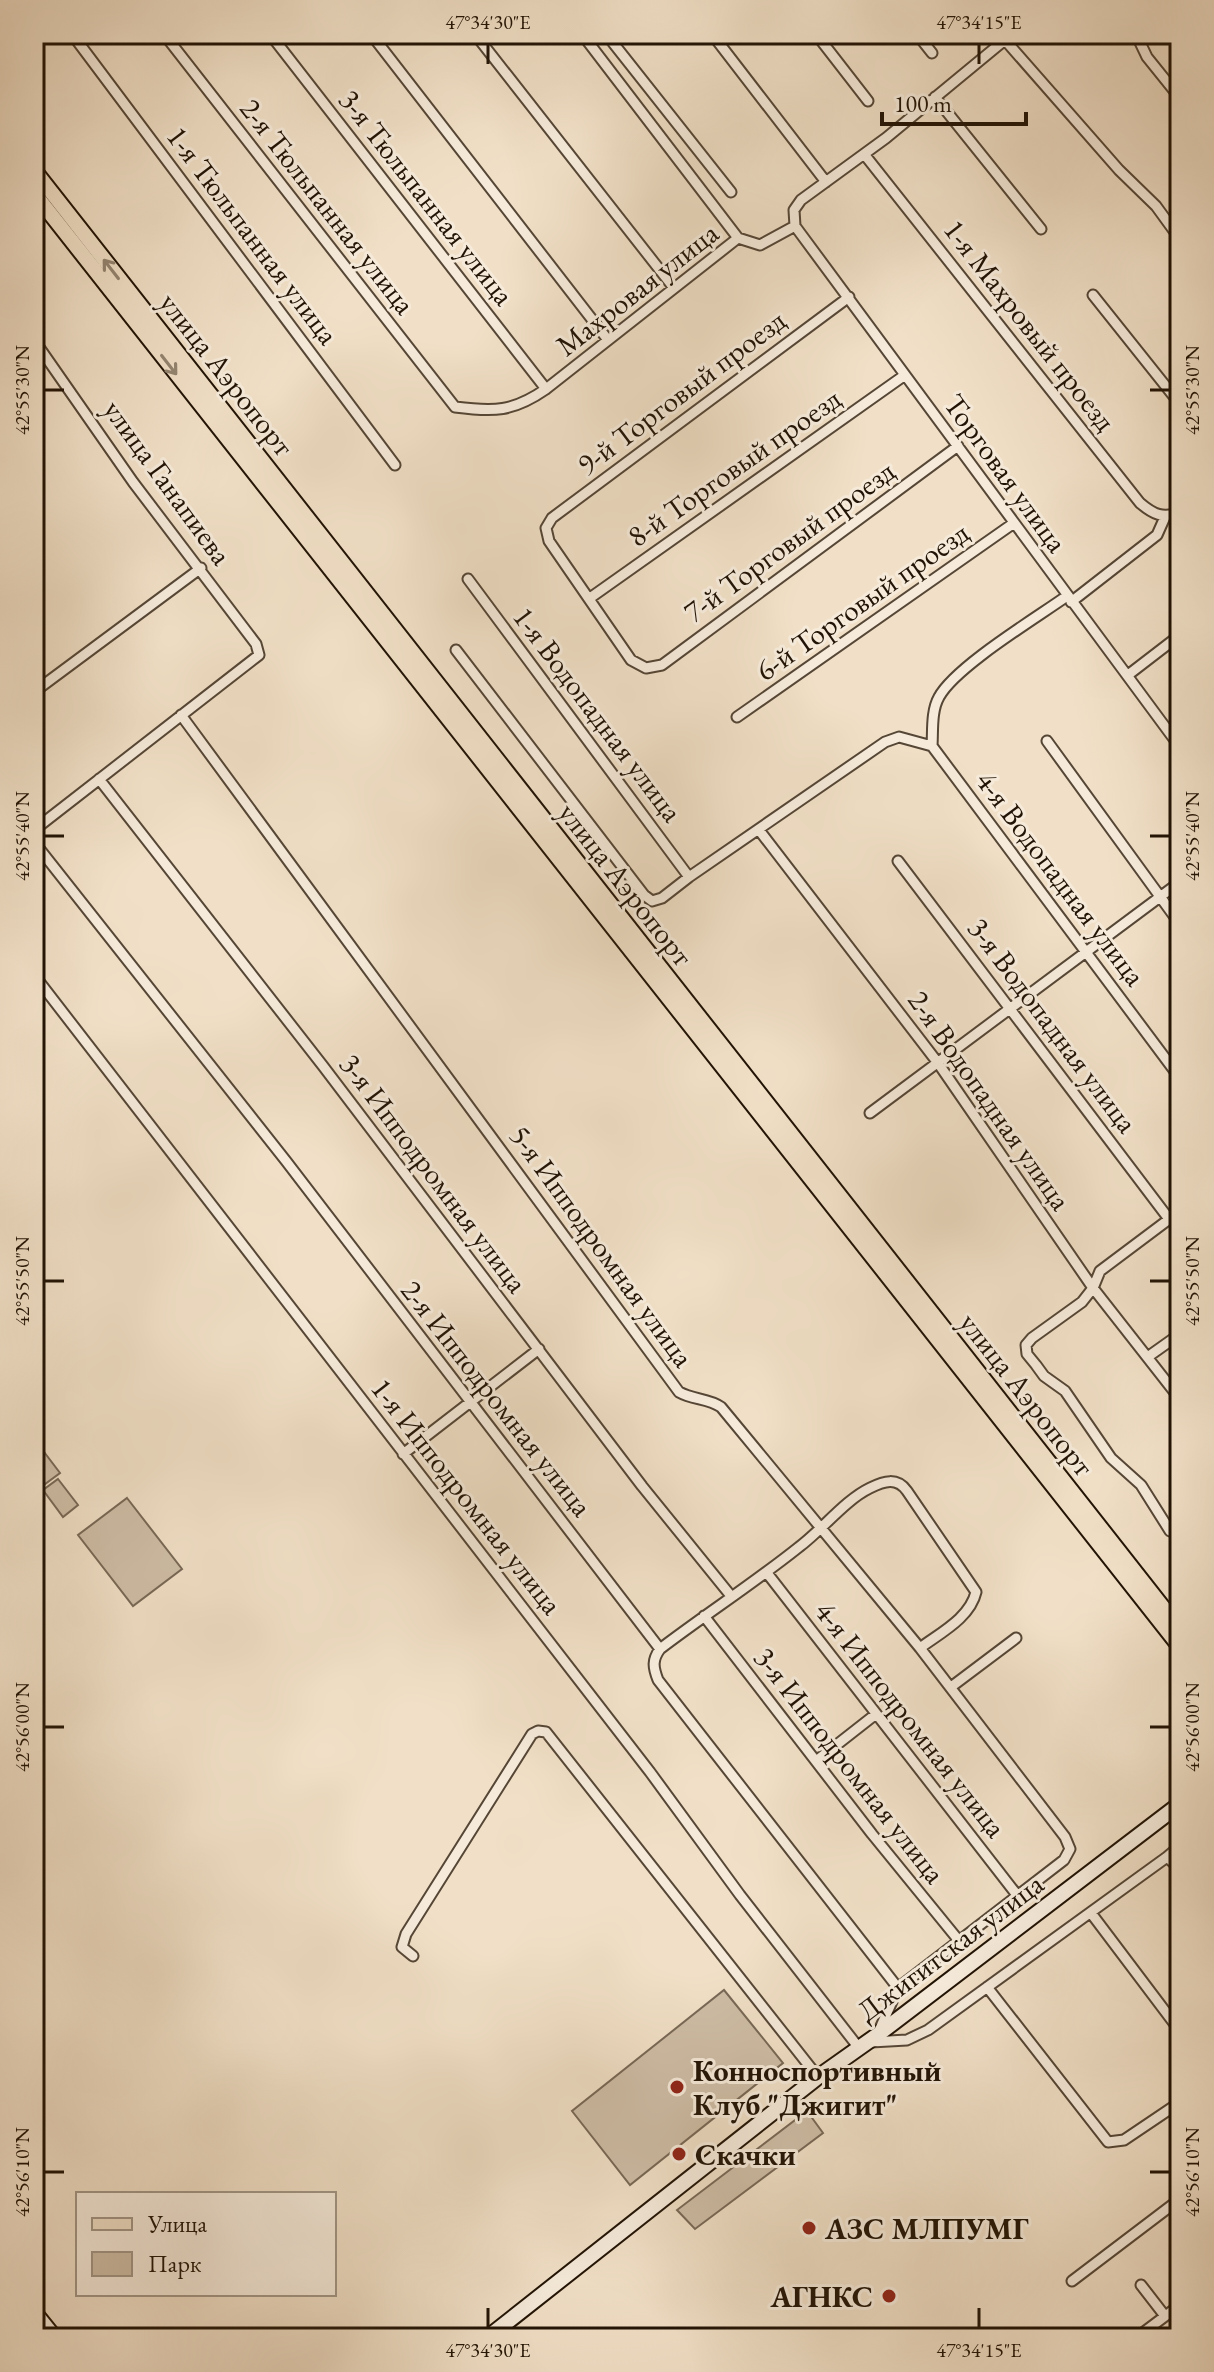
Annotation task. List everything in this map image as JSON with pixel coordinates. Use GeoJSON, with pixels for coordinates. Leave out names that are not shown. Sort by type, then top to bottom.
{"type":"FeatureCollection","features":[{"type":"Feature","properties":{"kind":"main road","name":"улица Аэропорт"},"geometry":{"type":"LineString","coordinates":[[34,170],[1180,1629]]}},
{"type":"Feature","properties":{"kind":"main road","name":"улица Аэропорт"},"geometry":{"type":"LineString","coordinates":[[34,193],[1180,1647]]}},
{"type":"Feature","properties":{"kind":"street","name":"1-я Тюльпанная улица"},"geometry":{"type":"LineString","coordinates":[[72,34],[395,465]]}},
{"type":"Feature","properties":{"kind":"street","name":"2-я Тюльпанная улица"},"geometry":{"type":"LineString","coordinates":[[164,34],[455,407]]}},
{"type":"Feature","properties":{"kind":"street","name":"3-я Тюльпанная улица"},"geometry":{"type":"LineString","coordinates":[[270,34],[546,389]]}},
{"type":"Feature","properties":{"kind":"street"},"geometry":{"type":"LineString","coordinates":[[371,34],[608,340]]}},
{"type":"Feature","properties":{"kind":"street"},"geometry":{"type":"LineString","coordinates":[[475,34],[674,288]]}},
{"type":"Feature","properties":{"kind":"street"},"geometry":{"type":"LineString","coordinates":[[712,34],[826,182]]}},
{"type":"Feature","properties":{"kind":"street"},"geometry":{"type":"LineString","coordinates":[[816,34],[868,101]]}},
{"type":"Feature","properties":{"kind":"street"},"geometry":{"type":"LineString","coordinates":[[917,34],[932,53]]}},
{"type":"Feature","properties":{"kind":"street"},"geometry":{"type":"LineString","coordinates":[[582,35],[610,39],[731,192]]}},
{"type":"Feature","properties":{"kind":"street"},"geometry":{"type":"LineString","coordinates":[[582,35],[738,238]]}},
{"type":"Feature","properties":{"kind":"street"},"geometry":{"type":"LineString","coordinates":[[1140,36],[1147,57],[1180,98]]}},
{"type":"Feature","properties":{"kind":"street"},"geometry":{"type":"LineString","coordinates":[[795,226],[794,210],[801,200],[864,154],[1009,37],[1119,170],[1156,206],[1180,239]]}},
{"type":"Feature","properties":{"kind":"street"},"geometry":{"type":"LineString","coordinates":[[935,97],[1041,229]]}},
{"type":"Feature","properties":{"kind":"street","name":"1-я Махровый проезд"},"geometry":{"type":"LineString","coordinates":[[864,154],[1140,503],[1152,514],[1165,517]]}},
{"type":"Feature","properties":{"kind":"street","name":"Махровая улица"},"geometry":{"type":"LineString","coordinates":[[455,407],[503,410],[528,401],[738,238],[760,245],[795,226]]}},
{"type":"Feature","properties":{"kind":"street","name":"Торговая улица"},"geometry":{"type":"LineString","coordinates":[[795,226],[1180,746]]}},
{"type":"Feature","properties":{"kind":"street"},"geometry":{"type":"LineString","coordinates":[[1093,295],[1180,404]]}},
{"type":"Feature","properties":{"kind":"street","name":"9-й Торговый проезд"},"geometry":{"type":"LineString","coordinates":[[590,598],[549,541],[546,528],[552,518],[849,297]]}},
{"type":"Feature","properties":{"kind":"street","name":"улица Ганапиева"},"geometry":{"type":"LineString","coordinates":[[34,340],[133,482],[256,644],[259,655],[181,715]]}},
{"type":"Feature","properties":{"kind":"street","name":"8-й Торговый проезд"},"geometry":{"type":"LineString","coordinates":[[590,598],[905,375]]}},
{"type":"Feature","properties":{"kind":"street","name":"7-й Торговый проезд"},"geometry":{"type":"LineString","coordinates":[[590,598],[631,660],[646,668],[662,665],[958,446]]}},
{"type":"Feature","properties":{"kind":"street"},"geometry":{"type":"LineString","coordinates":[[456,650],[644,895],[652,901],[662,898],[885,742],[899,737],[932,746],[937,699],[945,688],[970,665],[1157,535],[1165,517],[1180,513]]}},
{"type":"Feature","properties":{"kind":"street","name":"6-й Торговый проезд"},"geometry":{"type":"LineString","coordinates":[[737,717],[1014,523]]}},
{"type":"Feature","properties":{"kind":"street"},"geometry":{"type":"LineString","coordinates":[[34,692],[201,568]]}},
{"type":"Feature","properties":{"kind":"street","name":"1-я Водопадная улица"},"geometry":{"type":"LineString","coordinates":[[468,579],[689,877]]}},
{"type":"Feature","properties":{"kind":"street"},"geometry":{"type":"LineString","coordinates":[[1128,675],[1180,635]]}},
{"type":"Feature","properties":{"kind":"street"},"geometry":{"type":"LineString","coordinates":[[34,830],[181,715]]}},
{"type":"Feature","properties":{"kind":"street","name":"5-я Ипподромная улица"},"geometry":{"type":"LineString","coordinates":[[181,715],[679,1392],[691,1399],[712,1401],[721,1407],[920,1648],[1065,1837],[1070,1849],[1064,1860],[1017,1895]]}},
{"type":"Feature","properties":{"kind":"street"},"geometry":{"type":"LineString","coordinates":[[1047,741],[1180,924]]}},
{"type":"Feature","properties":{"kind":"street","name":"4-я Водопадная улица"},"geometry":{"type":"LineString","coordinates":[[932,746],[1180,1078]]}},
{"type":"Feature","properties":{"kind":"street","name":"3-я Ипподромная улица"},"geometry":{"type":"LineString","coordinates":[[99,779],[323,1066],[642,1486],[731,1596]]}},
{"type":"Feature","properties":{"kind":"street","name":"2-я Водопадная улица"},"geometry":{"type":"LineString","coordinates":[[759,830],[938,1063],[1093,1288],[1180,1399]]}},
{"type":"Feature","properties":{"kind":"street","name":"2-я Ипподромная улица"},"geometry":{"type":"LineString","coordinates":[[34,842],[286,1161],[660,1649]]}},
{"type":"Feature","properties":{"kind":"street","name":"3-я Водопадная улица"},"geometry":{"type":"LineString","coordinates":[[898,861],[1169,1219]]}},
{"type":"Feature","properties":{"kind":"street"},"geometry":{"type":"LineString","coordinates":[[870,1113],[1180,882]]}},
{"type":"Feature","properties":{"kind":"street","name":"1-я Ипподромная улица"},"geometry":{"type":"LineString","coordinates":[[34,975],[602,1709],[740,1895],[868,2042]]}},
{"type":"Feature","properties":{"kind":"street"},"geometry":{"type":"LineString","coordinates":[[1170,1531],[1141,1485],[1111,1458],[1065,1391],[1044,1376],[1027,1354],[1026,1345],[1082,1302],[1093,1288],[1100,1271],[1180,1211]]}},
{"type":"Feature","properties":{"kind":"street"},"geometry":{"type":"LineString","coordinates":[[1149,1356],[1180,1334]]}},
{"type":"Feature","properties":{"kind":"street"},"geometry":{"type":"LineString","coordinates":[[403,1454],[539,1349]]}},
{"type":"Feature","properties":{"kind":"street"},"geometry":{"type":"LineString","coordinates":[[898,1988],[658,1680],[653,1668],[654,1658],[660,1649],[767,1573],[858,1495],[871,1487],[896,1481],[902,1484],[976,1592],[973,1604],[965,1614],[920,1648]]}},
{"type":"Feature","properties":{"kind":"street","name":"4-я Ипподромная улица"},"geometry":{"type":"LineString","coordinates":[[767,1573],[1017,1895]]}},
{"type":"Feature","properties":{"kind":"street","name":"3-я Ипподромная улица"},"geometry":{"type":"LineString","coordinates":[[704,1616],[960,1942]]}},
{"type":"Feature","properties":{"kind":"street"},"geometry":{"type":"LineString","coordinates":[[951,1687],[1016,1638]]}},
{"type":"Feature","properties":{"kind":"street"},"geometry":{"type":"LineString","coordinates":[[816,1761],[876,1714]]}},
{"type":"Feature","properties":{"kind":"street"},"geometry":{"type":"LineString","coordinates":[[413,1956],[402,1947],[406,1934],[532,1734],[546,1732],[818,2077]]}},
{"type":"Feature","properties":{"kind":"street","name":"Джигитская улица"},"geometry":{"type":"LineString","coordinates":[[487,2338],[818,2077],[1180,1804]]}},
{"type":"Feature","properties":{"kind":"street"},"geometry":{"type":"LineString","coordinates":[[868,2042],[907,2040],[928,2030],[1180,1846]]}},
{"type":"Feature","properties":{"kind":"street"},"geometry":{"type":"LineString","coordinates":[[1167,1857],[1180,1869]]}},
{"type":"Feature","properties":{"kind":"street"},"geometry":{"type":"LineString","coordinates":[[868,2042],[898,1988],[1017,1895]]}},
{"type":"Feature","properties":{"kind":"street"},"geometry":{"type":"LineString","coordinates":[[1091,1913],[1180,2031]]}},
{"type":"Feature","properties":{"kind":"street"},"geometry":{"type":"LineString","coordinates":[[987,1987],[1108,2142],[1124,2140],[1173,2107]]}},
{"type":"Feature","properties":{"kind":"street"},"geometry":{"type":"LineString","coordinates":[[1072,2281],[1180,2199]]}},
{"type":"Feature","properties":{"kind":"street"},"geometry":{"type":"LineString","coordinates":[[1141,2285],[1165,2316]]}},
{"type":"Feature","properties":{"kind":"street"},"geometry":{"type":"LineString","coordinates":[[1136,2338],[1180,2305]]}},
{"type":"Feature","properties":{"kind":"street"},"geometry":{"type":"LineString","coordinates":[[34,2312],[55,2338]]}},
{"type":"Feature","properties":{"kind":"green space"},"geometry":{"type":"Polygon","coordinates":[[[35,1440],[60,1473],[41,1487],[34,1478],[35,1440]]]}},
{"type":"Feature","properties":{"kind":"green space"},"geometry":{"type":"Polygon","coordinates":[[[58,1479],[78,1505],[63,1517],[43,1490],[58,1479]]]}},
{"type":"Feature","properties":{"kind":"green space"},"geometry":{"type":"Polygon","coordinates":[[[127,1498],[182,1569],[133,1606],[78,1535],[127,1498]]]}},
{"type":"Feature","properties":{"kind":"green space","name":"Конноспортивный Клуб \"Джигит\""},"geometry":{"type":"Polygon","coordinates":[[[724,1990],[783,2063],[630,2185],[572,2111],[724,1990]]]}},
{"type":"Feature","properties":{"kind":"green space"},"geometry":{"type":"Polygon","coordinates":[[[807,2111],[823,2133],[695,2229],[677,2210],[807,2111]]]}},
{"type":"Feature","properties":{"kind":"place","name":"Конноспортивный Клуб \"Джигит\""},"geometry":{"type":"Point","coordinates":[677,2087]}},
{"type":"Feature","properties":{"kind":"place","name":"Скачки"},"geometry":{"type":"Point","coordinates":[679,2154]}},
{"type":"Feature","properties":{"kind":"place","name":"АЗС МЛПУМГ"},"geometry":{"type":"Point","coordinates":[809,2228]}},
{"type":"Feature","properties":{"kind":"place","name":"АГНКС"},"geometry":{"type":"Point","coordinates":[889,2296]}}]}
